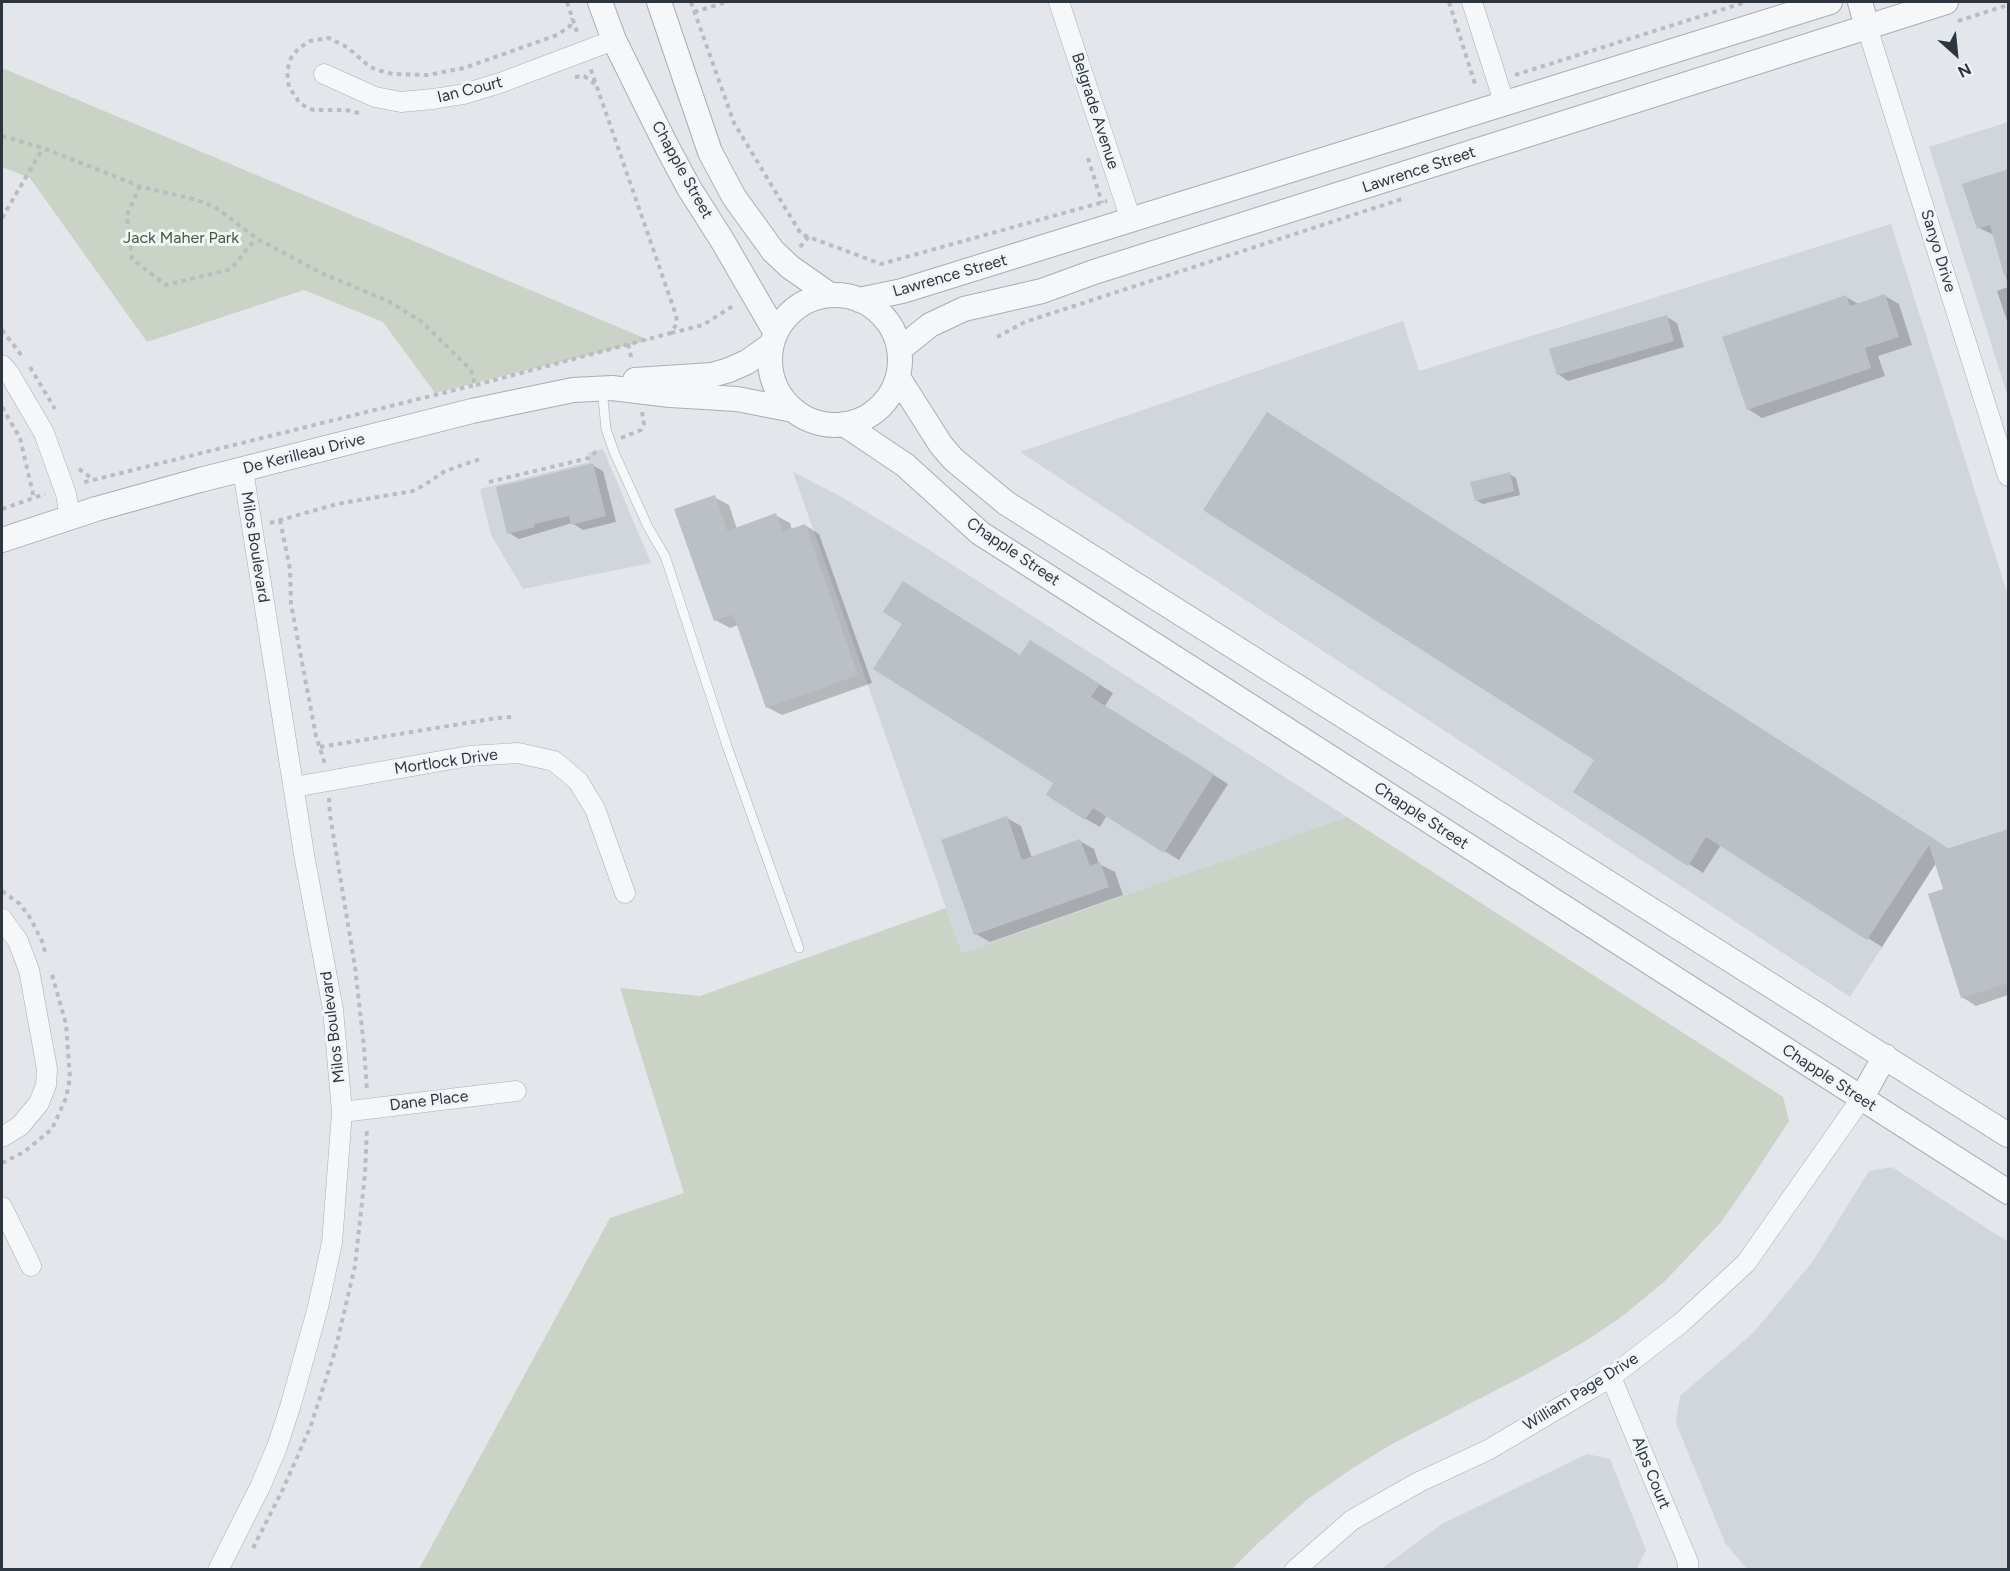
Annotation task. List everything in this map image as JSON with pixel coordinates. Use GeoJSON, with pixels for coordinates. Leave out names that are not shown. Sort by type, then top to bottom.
{"type":"FeatureCollection","features":[{"type":"Feature","properties":{"kind":"street","name":"Chapple Street"},"geometry":{"type":"LineString","coordinates":[[600,2],[614,40],[689,188],[722,240],[773,339]]}},
{"type":"Feature","properties":{"kind":"street","name":"Belgrade Avenue"},"geometry":{"type":"LineString","coordinates":[[1059,2],[1131,220]]}},
{"type":"Feature","properties":{"kind":"street"},"geometry":{"type":"LineString","coordinates":[[1472,2],[1504,102]]}},
{"type":"Feature","properties":{"kind":"street","name":"Lawrence Street"},"geometry":{"type":"LineString","coordinates":[[859,300],[902,291],[1131,220],[1504,102],[1790,7],[1830,2]]}},
{"type":"Feature","properties":{"kind":"street"},"geometry":{"type":"LineString","coordinates":[[1860,2],[1867,27]]}},
{"type":"Feature","properties":{"kind":"street","name":"Lawrence Street"},"geometry":{"type":"LineString","coordinates":[[900,350],[930,325],[964,309],[1042,291],[1946,2]]}},
{"type":"Feature","properties":{"kind":"street","name":"Chapple Street"},"geometry":{"type":"LineString","coordinates":[[663,3],[710,152],[734,197],[773,251],[790,267],[830,295]]}},
{"type":"Feature","properties":{"kind":"street"},"geometry":{"type":"LineString","coordinates":[[1790,7],[1803,47]]}},
{"type":"Feature","properties":{"kind":"street","name":"Sanyo Drive"},"geometry":{"type":"LineString","coordinates":[[1867,27],[2008,476]]}},
{"type":"Feature","properties":{"kind":"street","name":"Ian Court"},"geometry":{"type":"LineString","coordinates":[[324,74],[375,97],[401,102],[433,99],[464,94],[491,86],[614,40]]}},
{"type":"Feature","properties":{"kind":"street"},"geometry":{"type":"LineString","coordinates":[[1131,220],[1145,257]]}},
{"type":"Feature","properties":{"kind":"street"},"geometry":{"type":"LineString","coordinates":[[830,295],[859,300],[874,308],[895,334],[900,350],[899,379],[881,406],[864,418],[844,424],[826,424],[808,419],[793,410],[783,400],[771,375],[773,339],[785,319],[798,307],[813,299],[830,295]]}},
{"type":"Feature","properties":{"kind":"street","name":"De Kerilleau Drive"},"geometry":{"type":"LineString","coordinates":[[2,540],[96,509],[472,411],[573,390],[607,387],[637,380],[712,375],[747,362],[773,339]]}},
{"type":"Feature","properties":{"kind":"street"},"geometry":{"type":"LineString","coordinates":[[2,365],[44,433],[64,488],[70,518]]}},
{"type":"Feature","properties":{"kind":"street"},"geometry":{"type":"LineString","coordinates":[[899,379],[931,431],[947,452],[1006,503],[2008,1135]]}},
{"type":"Feature","properties":{"kind":"street","name":"De Kerilleau Drive"},"geometry":{"type":"LineString","coordinates":[[607,387],[660,394],[737,399],[793,410]]}},
{"type":"Feature","properties":{"kind":"street","name":"Chapple Street"},"geometry":{"type":"LineString","coordinates":[[844,424],[905,465],[980,533],[2008,1192]]}},
{"type":"Feature","properties":{"kind":"street","name":"Milos Boulevard"},"geometry":{"type":"LineString","coordinates":[[218,1569],[260,1487],[276,1447],[316,1316],[332,1243],[342,1112],[333,1009],[294,787],[243,470]]}},
{"type":"Feature","properties":{"kind":"street","name":"Mortlock Drive"},"geometry":{"type":"LineString","coordinates":[[294,787],[470,756],[519,753],[554,761],[578,781],[595,809],[625,893]]}},
{"type":"Feature","properties":{"kind":"street"},"geometry":{"type":"LineString","coordinates":[[2,919],[18,941],[29,970],[47,1069],[46,1085],[39,1103],[20,1126],[2,1137]]}},
{"type":"Feature","properties":{"kind":"street"},"geometry":{"type":"LineString","coordinates":[[1861,1099],[1885,1056]]}},
{"type":"Feature","properties":{"kind":"street","name":"Dane Place"},"geometry":{"type":"LineString","coordinates":[[342,1112],[516,1091]]}},
{"type":"Feature","properties":{"kind":"street","name":"William Page Drive"},"geometry":{"type":"LineString","coordinates":[[1295,1569],[1352,1520],[1419,1482],[1488,1450],[1611,1377],[1682,1323],[1746,1263],[1861,1099]]}},
{"type":"Feature","properties":{"kind":"street"},"geometry":{"type":"LineString","coordinates":[[2,1207],[31,1266]]}},
{"type":"Feature","properties":{"kind":"street","name":"Alps Court"},"geometry":{"type":"LineString","coordinates":[[1611,1377],[1689,1569]]}},
{"type":"Feature","properties":{"kind":"lane"},"geometry":{"type":"LineString","coordinates":[[607,387],[606,429],[648,527],[665,556],[727,746],[799,948]]}},
{"type":"Feature","properties":{"kind":"path"},"geometry":{"type":"LineString","coordinates":[[2,509],[64,488],[475,385],[671,333],[677,324],[676,315],[567,2]]}},
{"type":"Feature","properties":{"kind":"path"},"geometry":{"type":"LineString","coordinates":[[691,2],[734,123],[801,234],[881,264],[1124,196]]}},
{"type":"Feature","properties":{"kind":"path"},"geometry":{"type":"LineString","coordinates":[[694,12],[726,2]]}},
{"type":"Feature","properties":{"kind":"path"},"geometry":{"type":"LineString","coordinates":[[1449,2],[1476,87]]}},
{"type":"Feature","properties":{"kind":"path"},"geometry":{"type":"LineString","coordinates":[[2,136],[43,148],[140,186],[197,200],[215,207],[256,238],[321,273],[388,301],[421,321],[471,370],[475,385]]}},
{"type":"Feature","properties":{"kind":"path"},"geometry":{"type":"LineString","coordinates":[[2,218],[43,148]]}},
{"type":"Feature","properties":{"kind":"path"},"geometry":{"type":"LineString","coordinates":[[140,186],[127,215],[132,259],[166,285],[231,269],[256,238]]}},
{"type":"Feature","properties":{"kind":"path"},"geometry":{"type":"LineString","coordinates":[[2,407],[20,438],[34,498]]}},
{"type":"Feature","properties":{"kind":"path"},"geometry":{"type":"LineString","coordinates":[[252,527],[337,504],[412,491],[445,471],[483,458]]}},
{"type":"Feature","properties":{"kind":"path"},"geometry":{"type":"LineString","coordinates":[[320,747],[512,717]]}},
{"type":"Feature","properties":{"kind":"shaded area"},"geometry":{"type":"Polygon","coordinates":[[[2008,122],[2008,397],[1929,147],[2008,122]]]}},
{"type":"Feature","properties":{"kind":"shaded area"},"geometry":{"type":"Polygon","coordinates":[[[1891,224],[2008,596],[2008,829],[1946,848],[1850,997],[1020,452],[1403,321],[1419,371],[1891,224]]]}},
{"type":"Feature","properties":{"kind":"shaded area"},"geometry":{"type":"Polygon","coordinates":[[[603,449],[651,563],[523,589],[491,535],[480,489],[589,462],[587,453],[603,449]]]}},
{"type":"Feature","properties":{"kind":"shaded area"},"geometry":{"type":"Polygon","coordinates":[[[793,472],[840,496],[923,546],[1347,817],[962,953],[793,472]]]}},
{"type":"Feature","properties":{"kind":"shaded area"},"geometry":{"type":"Polygon","coordinates":[[[1892,1167],[2008,1242],[2008,1569],[1747,1569],[1725,1543],[1676,1423],[1680,1396],[1754,1332],[1813,1261],[1869,1171],[1892,1167]]]}},
{"type":"Feature","properties":{"kind":"shaded area"},"geometry":{"type":"Polygon","coordinates":[[[1587,1454],[1610,1459],[1646,1550],[1637,1569],[1381,1569],[1442,1524],[1587,1454]]]}},
{"type":"Feature","properties":{"kind":"green space","name":"Jack Maher Park"},"geometry":{"type":"Polygon","coordinates":[[[2,68],[649,340],[435,393],[383,322],[304,290],[147,342],[30,178],[2,167],[2,68]]]}},
{"type":"Feature","properties":{"kind":"green space"},"geometry":{"type":"Polygon","coordinates":[[[1347,817],[1783,1097],[1789,1121],[1721,1222],[1665,1281],[1620,1318],[1533,1371],[1392,1444],[1353,1468],[1309,1498],[1232,1569],[419,1569],[610,1218],[684,1193],[620,988],[700,996],[946,908],[962,953],[1347,817]]]}},
{"type":"Feature","properties":{"kind":"building"},"geometry":{"type":"Polygon","coordinates":[[[2008,169],[2008,274],[2004,275],[1990,225],[1977,229],[1962,184],[2008,169]]]}},
{"type":"Feature","properties":{"kind":"building"},"geometry":{"type":"Polygon","coordinates":[[[1885,294],[1899,337],[1865,348],[1871,368],[1747,410],[1722,337],[1846,295],[1850,306],[1885,294]]]}},
{"type":"Feature","properties":{"kind":"building"},"geometry":{"type":"Polygon","coordinates":[[[1667,315],[1674,341],[1557,375],[1549,349],[1667,315]]]}},
{"type":"Feature","properties":{"kind":"building"},"geometry":{"type":"Polygon","coordinates":[[[1267,412],[1948,848],[2008,829],[2008,983],[1961,998],[1928,894],[1943,889],[1929,845],[1867,940],[1706,837],[1688,866],[1573,792],[1594,760],[1203,510],[1267,412]]]}},
{"type":"Feature","properties":{"kind":"building"},"geometry":{"type":"Polygon","coordinates":[[[593,463],[606,516],[571,525],[569,516],[534,524],[535,527],[507,534],[496,487],[593,463]]]}},
{"type":"Feature","properties":{"kind":"building"},"geometry":{"type":"Polygon","coordinates":[[[1510,472],[1514,491],[1475,501],[1470,482],[1510,472]]]}},
{"type":"Feature","properties":{"kind":"building"},"geometry":{"type":"Polygon","coordinates":[[[715,495],[727,531],[776,513],[782,532],[805,524],[858,675],[766,708],[733,614],[714,621],[674,509],[715,495]]]}},
{"type":"Feature","properties":{"kind":"building"},"geometry":{"type":"Polygon","coordinates":[[[903,581],[1020,655],[1030,640],[1100,684],[1091,697],[1214,774],[1164,853],[1093,808],[1085,820],[1046,795],[1053,783],[873,669],[902,624],[883,612],[903,581]]]}},
{"type":"Feature","properties":{"kind":"building"},"geometry":{"type":"Polygon","coordinates":[[[1007,816],[1022,860],[1080,839],[1090,866],[1100,862],[1109,887],[974,935],[941,840],[1007,816]]]}}]}
